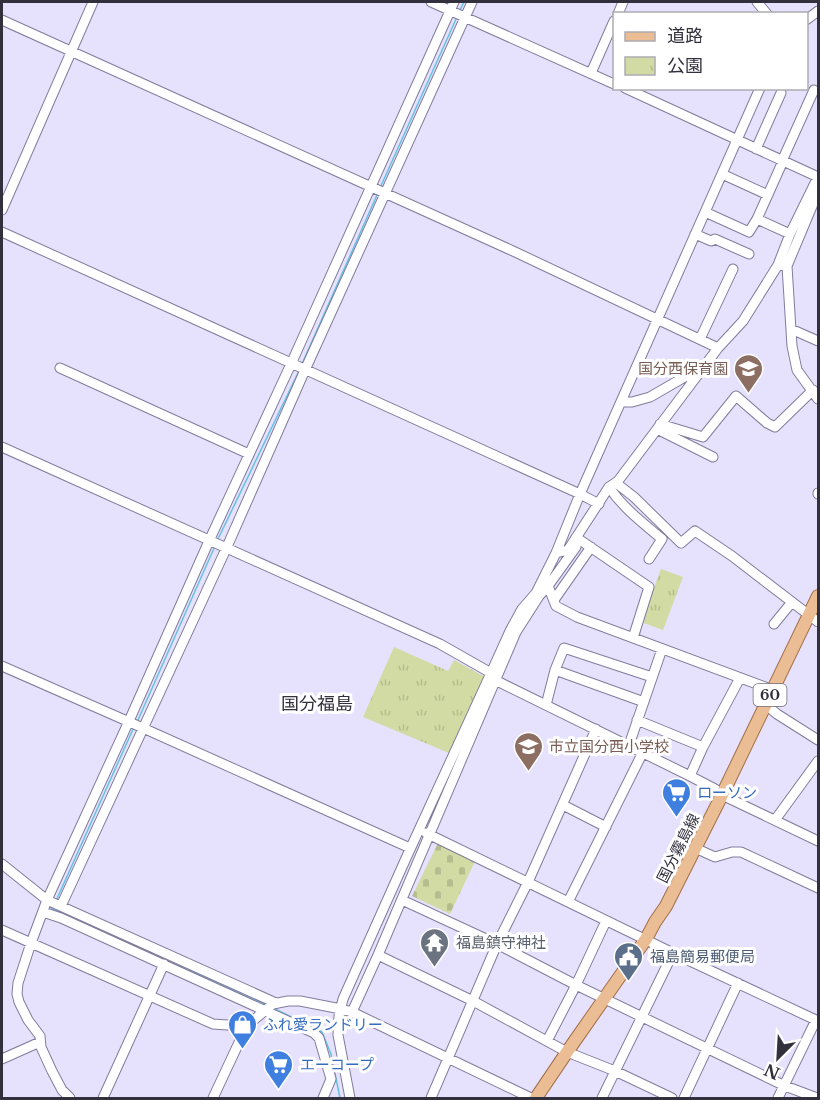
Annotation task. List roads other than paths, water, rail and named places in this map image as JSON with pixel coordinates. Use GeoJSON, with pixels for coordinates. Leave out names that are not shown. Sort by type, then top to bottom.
{"type":"FeatureCollection","features":[{"type":"Feature","properties":{"kind":"main road","name":"国分霧島線"},"geometry":{"type":"LineString","coordinates":[[537,1098],[646,939],[666,906],[765,704],[814,618],[819,596]]}},
{"type":"Feature","properties":{"kind":"street"},"geometry":{"type":"LineString","coordinates":[[2,210],[93,2]]}},
{"type":"Feature","properties":{"kind":"street"},"geometry":{"type":"LineString","coordinates":[[431,2],[456,11],[613,83]]}},
{"type":"Feature","properties":{"kind":"street"},"geometry":{"type":"LineString","coordinates":[[70,1098],[62,1090],[45,1058],[40,1036],[19,1002],[18,983],[31,943],[47,900],[224,548],[304,370],[377,190],[456,11],[472,2]]}},
{"type":"Feature","properties":{"kind":"street"},"geometry":{"type":"LineString","coordinates":[[61,906],[209,541],[377,190],[456,11]]}},
{"type":"Feature","properties":{"kind":"street"},"geometry":{"type":"LineString","coordinates":[[2,20],[657,318],[718,348]]}},
{"type":"Feature","properties":{"kind":"street"},"geometry":{"type":"LineString","coordinates":[[591,73],[613,25]]}},
{"type":"Feature","properties":{"kind":"street"},"geometry":{"type":"LineString","coordinates":[[629,90],[818,175],[790,234],[783,266],[797,370],[819,399]]}},
{"type":"Feature","properties":{"kind":"street"},"geometry":{"type":"LineString","coordinates":[[538,594],[657,318],[759,90]]}},
{"type":"Feature","properties":{"kind":"street"},"geometry":{"type":"LineString","coordinates":[[705,212],[749,232],[768,195],[814,90]]}},
{"type":"Feature","properties":{"kind":"street"},"geometry":{"type":"LineString","coordinates":[[756,149],[781,93]]}},
{"type":"Feature","properties":{"kind":"street"},"geometry":{"type":"LineString","coordinates":[[722,174],[768,195]]}},
{"type":"Feature","properties":{"kind":"street"},"geometry":{"type":"LineString","coordinates":[[556,553],[570,552],[580,540],[613,488],[658,427],[718,348],[743,321],[783,266],[819,192]]}},
{"type":"Feature","properties":{"kind":"street"},"geometry":{"type":"LineString","coordinates":[[757,219],[790,234]]}},
{"type":"Feature","properties":{"kind":"street"},"geometry":{"type":"LineString","coordinates":[[2,232],[599,504]]}},
{"type":"Feature","properties":{"kind":"street"},"geometry":{"type":"LineString","coordinates":[[695,234],[711,241],[715,239],[749,254]]}},
{"type":"Feature","properties":{"kind":"street"},"geometry":{"type":"LineString","coordinates":[[700,339],[733,269]]}},
{"type":"Feature","properties":{"kind":"street"},"geometry":{"type":"LineString","coordinates":[[791,329],[819,341]]}},
{"type":"Feature","properties":{"kind":"street"},"geometry":{"type":"LineString","coordinates":[[621,402],[632,402],[650,397],[696,372],[710,361]]}},
{"type":"Feature","properties":{"kind":"street"},"geometry":{"type":"LineString","coordinates":[[60,368],[249,454]]}},
{"type":"Feature","properties":{"kind":"street"},"geometry":{"type":"LineString","coordinates":[[658,427],[703,437],[735,396],[775,427],[813,390]]}},
{"type":"Feature","properties":{"kind":"street"},"geometry":{"type":"LineString","coordinates":[[658,427],[713,457]]}},
{"type":"Feature","properties":{"kind":"street"},"geometry":{"type":"LineString","coordinates":[[2,447],[440,644],[546,705],[690,776],[722,795],[819,841]]}},
{"type":"Feature","properties":{"kind":"street"},"geometry":{"type":"LineString","coordinates":[[352,1012],[430,835],[494,677],[510,631],[522,609],[548,586],[599,504],[613,488]]}},
{"type":"Feature","properties":{"kind":"street"},"geometry":{"type":"LineString","coordinates":[[613,488],[637,518],[662,539],[649,559]]}},
{"type":"Feature","properties":{"kind":"street"},"geometry":{"type":"LineString","coordinates":[[613,488],[634,497],[681,543],[695,531],[814,618]]}},
{"type":"Feature","properties":{"kind":"street"},"geometry":{"type":"LineString","coordinates":[[580,540],[649,586],[633,638]]}},
{"type":"Feature","properties":{"kind":"street"},"geometry":{"type":"LineString","coordinates":[[554,600],[591,547]]}},
{"type":"Feature","properties":{"kind":"street"},"geometry":{"type":"LineString","coordinates":[[548,586],[556,606],[577,617],[773,690]]}},
{"type":"Feature","properties":{"kind":"street"},"geometry":{"type":"LineString","coordinates":[[774,624],[792,602]]}},
{"type":"Feature","properties":{"kind":"street"},"geometry":{"type":"LineString","coordinates":[[546,705],[555,670],[564,648],[652,677]]}},
{"type":"Feature","properties":{"kind":"street"},"geometry":{"type":"LineString","coordinates":[[628,745],[663,649]]}},
{"type":"Feature","properties":{"kind":"street"},"geometry":{"type":"LineString","coordinates":[[2,666],[411,848]]}},
{"type":"Feature","properties":{"kind":"street"},"geometry":{"type":"LineString","coordinates":[[555,670],[644,702]]}},
{"type":"Feature","properties":{"kind":"street"},"geometry":{"type":"LineString","coordinates":[[350,1098],[338,1035],[343,999],[419,830],[494,677]]}},
{"type":"Feature","properties":{"kind":"street"},"geometry":{"type":"LineString","coordinates":[[690,776],[740,678]]}},
{"type":"Feature","properties":{"kind":"street"},"geometry":{"type":"LineString","coordinates":[[765,704],[819,740]]}},
{"type":"Feature","properties":{"kind":"street"},"geometry":{"type":"LineString","coordinates":[[637,720],[703,747]]}},
{"type":"Feature","properties":{"kind":"street"},"geometry":{"type":"LineString","coordinates":[[431,1098],[497,945],[528,882],[596,729]]}},
{"type":"Feature","properties":{"kind":"street"},"geometry":{"type":"LineString","coordinates":[[568,902],[643,752]]}},
{"type":"Feature","properties":{"kind":"street"},"geometry":{"type":"LineString","coordinates":[[776,820],[819,761]]}},
{"type":"Feature","properties":{"kind":"street"},"geometry":{"type":"LineString","coordinates":[[563,805],[606,827]]}},
{"type":"Feature","properties":{"kind":"street"},"geometry":{"type":"LineString","coordinates":[[419,830],[817,1021],[778,1098]]}},
{"type":"Feature","properties":{"kind":"street"},"geometry":{"type":"LineString","coordinates":[[695,848],[715,856],[741,852],[819,888]]}},
{"type":"Feature","properties":{"kind":"street"},"geometry":{"type":"LineString","coordinates":[[2,864],[47,900],[270,1007],[314,1033],[319,1038],[325,1054],[331,1079],[323,1098]]}},
{"type":"Feature","properties":{"kind":"street"},"geometry":{"type":"LineString","coordinates":[[402,900],[784,1086],[817,1098]]}},
{"type":"Feature","properties":{"kind":"street"},"geometry":{"type":"LineString","coordinates":[[43,912],[270,1007]]}},
{"type":"Feature","properties":{"kind":"street"},"geometry":{"type":"LineString","coordinates":[[547,1041],[606,921]]}},
{"type":"Feature","properties":{"kind":"street"},"geometry":{"type":"LineString","coordinates":[[2,930],[213,1024],[242,1026],[250,1023],[270,1007],[300,1001],[352,1012],[531,1098]]}},
{"type":"Feature","properties":{"kind":"street"},"geometry":{"type":"LineString","coordinates":[[602,1098],[673,953]]}},
{"type":"Feature","properties":{"kind":"street"},"geometry":{"type":"LineString","coordinates":[[378,955],[473,1001],[567,1052],[615,1071],[672,1098]]}},
{"type":"Feature","properties":{"kind":"street"},"geometry":{"type":"LineString","coordinates":[[103,1098],[164,964]]}},
{"type":"Feature","properties":{"kind":"street"},"geometry":{"type":"LineString","coordinates":[[684,1098],[738,983]]}},
{"type":"Feature","properties":{"kind":"street"},"geometry":{"type":"LineString","coordinates":[[213,1098],[242,1036],[242,1026]]}},
{"type":"Feature","properties":{"kind":"street"},"geometry":{"type":"LineString","coordinates":[[2,1059],[40,1042]]}},
{"type":"Feature","properties":{"kind":"waterway"},"geometry":{"type":"LineString","coordinates":[[460,10],[464,2]]}},
{"type":"Feature","properties":{"kind":"waterway"},"geometry":{"type":"LineString","coordinates":[[380,188],[457,17]]}},
{"type":"Feature","properties":{"kind":"waterway"},"geometry":{"type":"LineString","coordinates":[[302,364],[377,195]]}},
{"type":"Feature","properties":{"kind":"waterway"},"geometry":{"type":"LineString","coordinates":[[218,539],[299,371]]}},
{"type":"Feature","properties":{"kind":"waterway"},"geometry":{"type":"LineString","coordinates":[[138,720],[215,546]]}},
{"type":"Feature","properties":{"kind":"waterway"},"geometry":{"type":"LineString","coordinates":[[56,901],[134,727]]}},
{"type":"Feature","properties":{"kind":"waterway"},"geometry":{"type":"LineString","coordinates":[[52,908],[62,914]]}},
{"type":"Feature","properties":{"kind":"waterway"},"geometry":{"type":"LineString","coordinates":[[72,918],[265,1004]]}},
{"type":"Feature","properties":{"kind":"waterway"},"geometry":{"type":"LineString","coordinates":[[275,1009],[322,1032],[331,1054],[340,1098]]}},
{"type":"Feature","properties":{"kind":"place","name":"国分西保育園"},"geometry":{"type":"Point","coordinates":[749,394]}},
{"type":"Feature","properties":{"kind":"place","name":"市立国分西小学校"},"geometry":{"type":"Point","coordinates":[528,772]}},
{"type":"Feature","properties":{"kind":"place","name":"ローソン"},"geometry":{"type":"Point","coordinates":[676,818]}},
{"type":"Feature","properties":{"kind":"place","name":"福島鎮守神社"},"geometry":{"type":"Point","coordinates":[435,968]}},
{"type":"Feature","properties":{"kind":"place","name":"福島簡易郵便局"},"geometry":{"type":"Point","coordinates":[629,982]}},
{"type":"Feature","properties":{"kind":"place","name":"ふれ愛ランドリー"},"geometry":{"type":"Point","coordinates":[242,1050]}},
{"type":"Feature","properties":{"kind":"place","name":"エーコープ"},"geometry":{"type":"Point","coordinates":[279,1090]}},
{"type":"Feature","properties":{"kind":"district","name":"国分福島"},"geometry":{"type":"Point","coordinates":[317,704]}}]}
